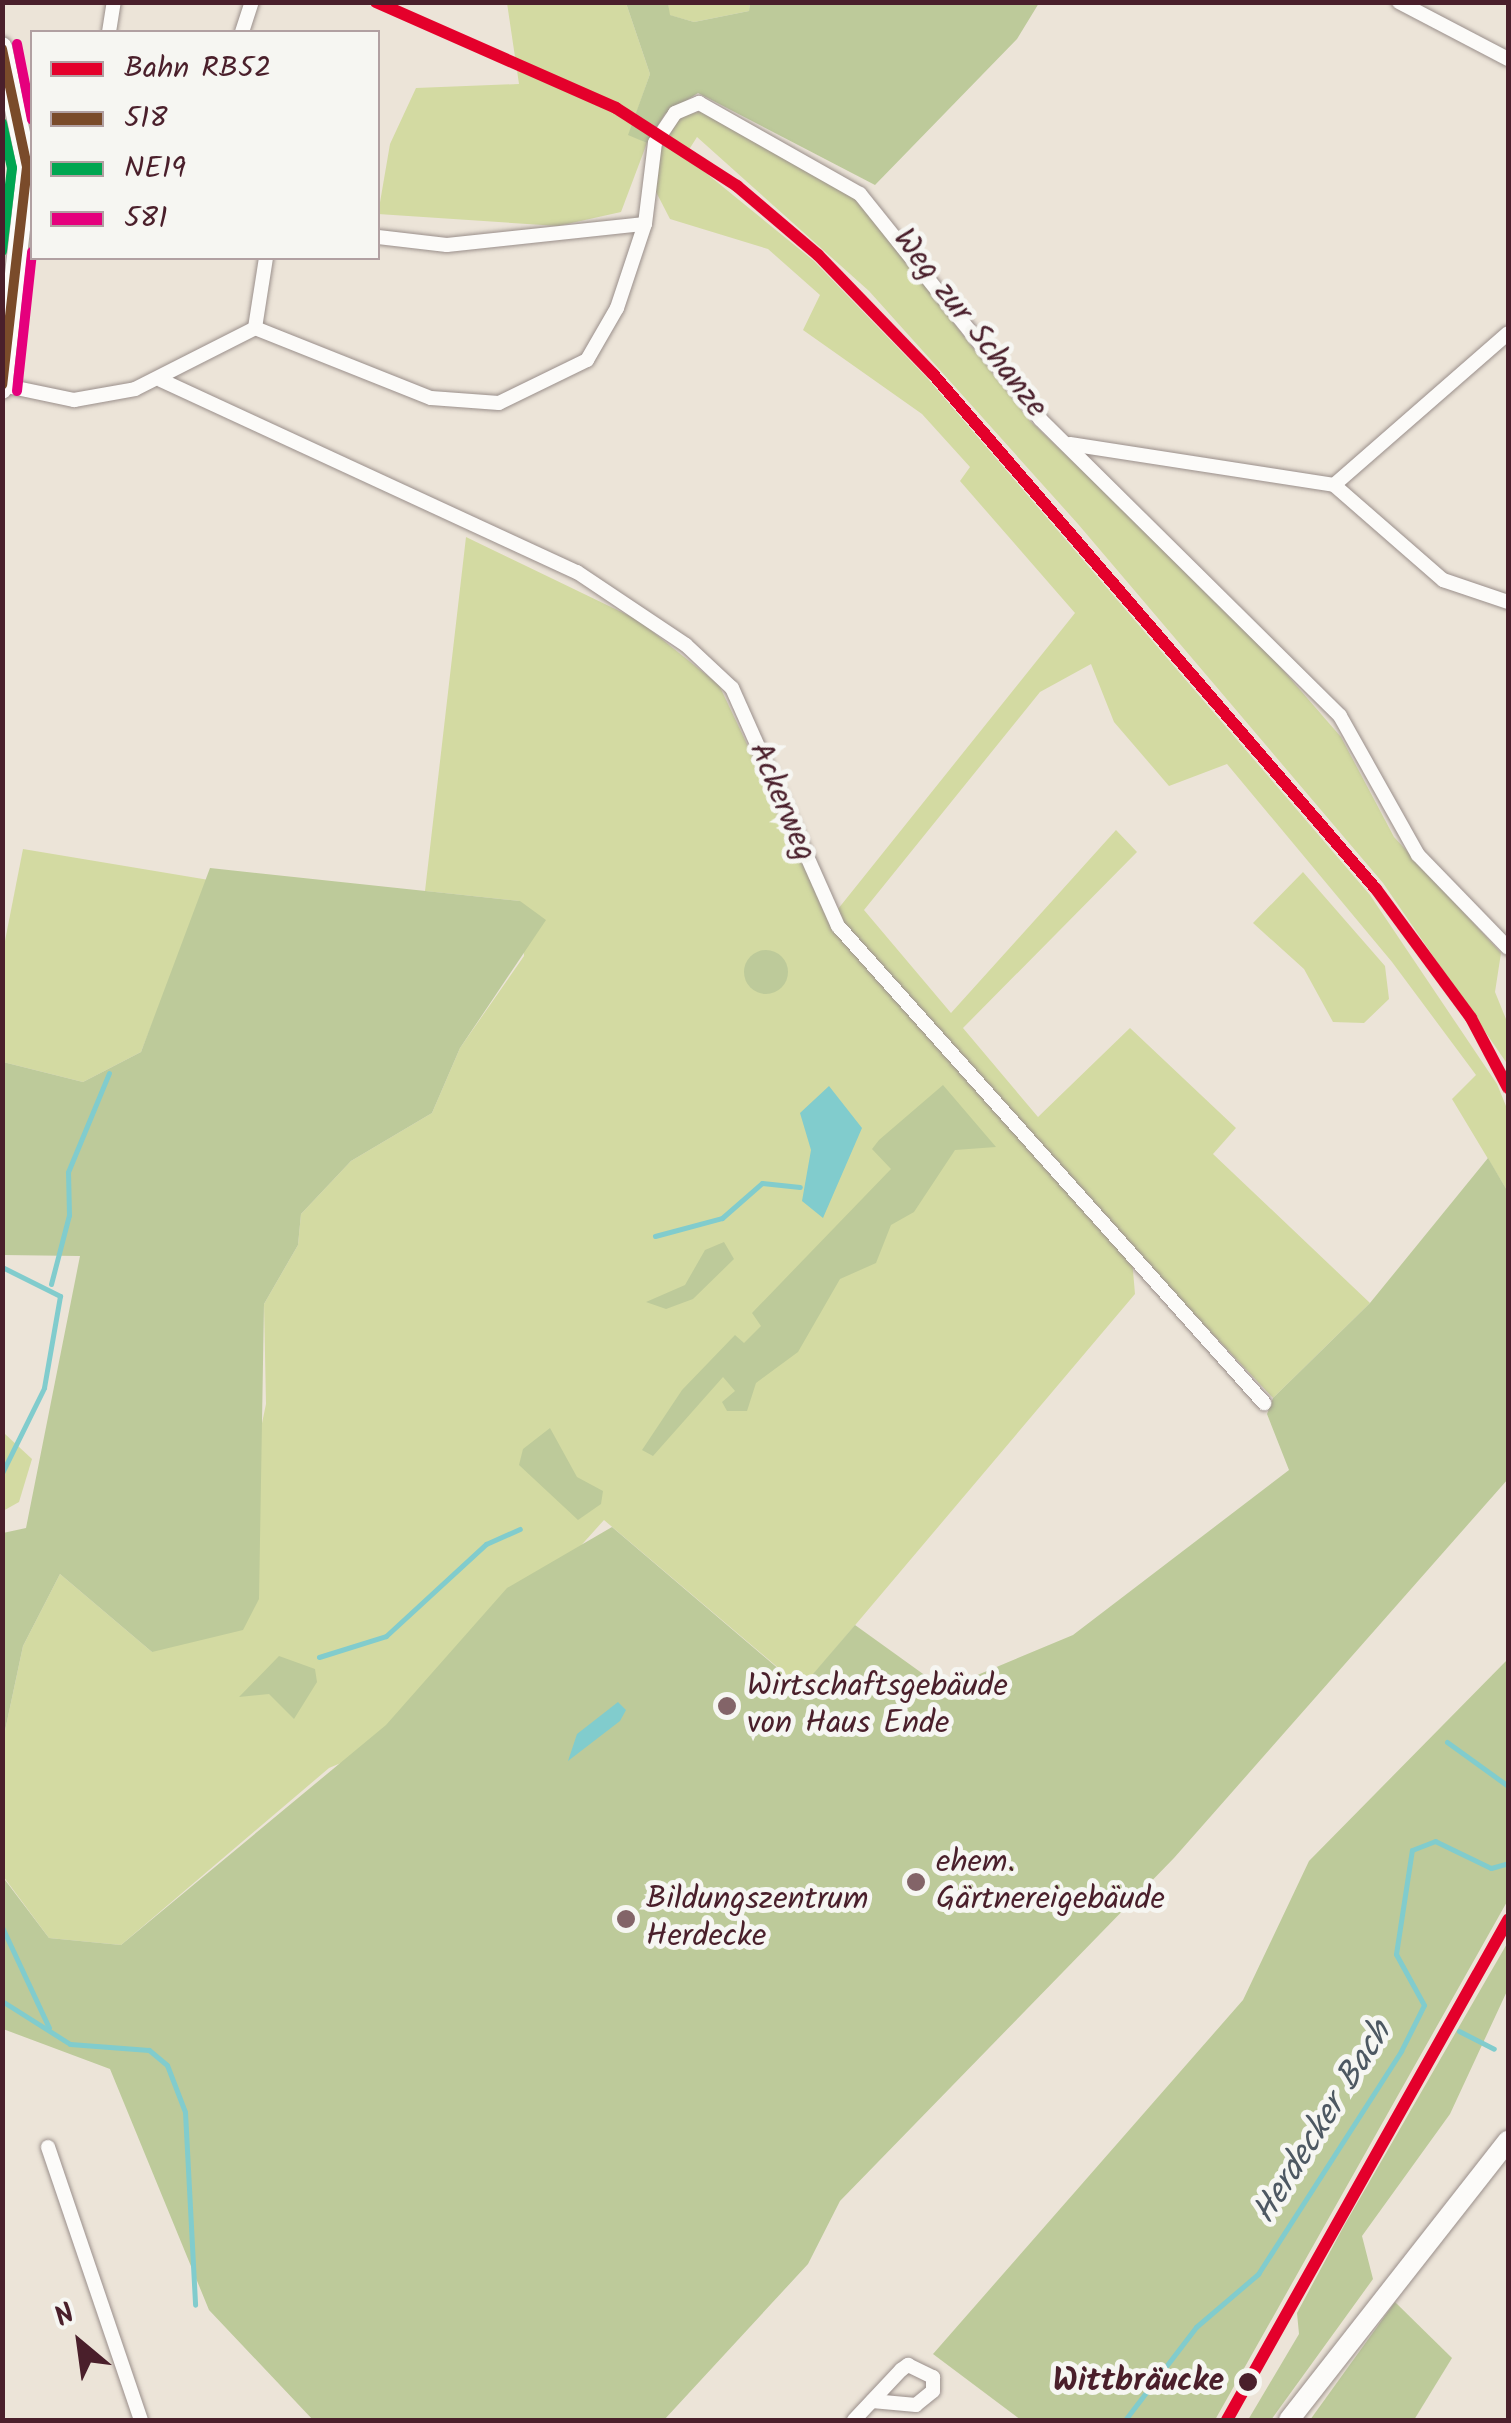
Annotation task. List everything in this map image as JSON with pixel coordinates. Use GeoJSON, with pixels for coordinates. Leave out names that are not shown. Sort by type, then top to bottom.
{"type":"FeatureCollection","features":[{"type":"Feature","properties":{"kind":"main road"},"geometry":{"type":"LineString","coordinates":[[2,47],[26,167],[3,386]]}},
{"type":"Feature","properties":{"kind":"main road"},"geometry":{"type":"LineString","coordinates":[[1289,2420],[1508,2141]]}},
{"type":"Feature","properties":{"kind":"street"},"geometry":{"type":"LineString","coordinates":[[109,30],[114,2]]}},
{"type":"Feature","properties":{"kind":"street"},"geometry":{"type":"LineString","coordinates":[[243,30],[252,2]]}},
{"type":"Feature","properties":{"kind":"street"},"geometry":{"type":"LineString","coordinates":[[1400,3],[1508,59]]}},
{"type":"Feature","properties":{"kind":"street","name":"Weg zur Schanze"},"geometry":{"type":"LineString","coordinates":[[254,328],[431,398],[499,403],[587,360],[617,308],[644,224],[649,164],[664,127],[691,104],[716,108],[880,208],[1040,419],[1070,444],[1340,716],[1418,855],[1508,948]]}},
{"type":"Feature","properties":{"kind":"street"},"geometry":{"type":"LineString","coordinates":[[380,237],[447,245],[644,224]]}},
{"type":"Feature","properties":{"kind":"street"},"geometry":{"type":"LineString","coordinates":[[3,386],[74,400],[161,380],[254,328],[266,260]]}},
{"type":"Feature","properties":{"kind":"street"},"geometry":{"type":"LineString","coordinates":[[1334,486],[1508,333]]}},
{"type":"Feature","properties":{"kind":"street","name":"Ackerweg"},"geometry":{"type":"LineString","coordinates":[[161,380],[577,572],[709,667],[732,688],[838,926],[1264,1403]]}},
{"type":"Feature","properties":{"kind":"street"},"geometry":{"type":"LineString","coordinates":[[1070,444],[1334,486],[1443,580],[1508,602]]}},
{"type":"Feature","properties":{"kind":"street"},"geometry":{"type":"LineString","coordinates":[[48,2147],[141,2420]]}},
{"type":"Feature","properties":{"kind":"street"},"geometry":{"type":"LineString","coordinates":[[854,2420],[872,2401]]}},
{"type":"Feature","properties":{"kind":"green space"},"geometry":{"type":"Polygon","coordinates":[[[507,3],[626,3],[650,74],[629,134],[647,143],[621,212],[558,226],[380,214],[390,144],[416,88],[519,84],[507,3]]]}},
{"type":"Feature","properties":{"kind":"green space"},"geometry":{"type":"Polygon","coordinates":[[[626,3],[668,3],[670,15],[694,22],[749,11],[750,3],[1039,3],[1017,39],[875,185],[698,93],[665,114],[647,143],[628,135],[650,74],[626,3]]]}},
{"type":"Feature","properties":{"kind":"green space"},"geometry":{"type":"Polygon","coordinates":[[[668,3],[750,3],[749,11],[694,22],[669,15],[668,3]]]}},
{"type":"Feature","properties":{"kind":"green space"},"geometry":{"type":"Polygon","coordinates":[[[705,110],[859,201],[1028,419],[1243,624],[1341,737],[1394,837],[1501,953],[1495,992],[1508,1024],[1508,1065],[1383,883],[1078,524],[869,291],[697,137],[685,156],[814,261],[928,379],[1370,895],[1497,1084],[1508,1111],[1508,1192],[1452,1099],[1476,1075],[1392,962],[1227,764],[1169,786],[1114,722],[1091,664],[1040,692],[864,910],[951,1013],[1116,830],[1137,852],[963,1028],[1038,1117],[1130,1028],[1236,1128],[1213,1154],[1370,1303],[1273,1398],[1131,1247],[1135,1294],[802,1688],[604,1520],[412,1733],[329,1768],[121,1945],[49,1938],[3,1876],[3,1740],[23,1646],[60,1574],[152,1652],[255,1457],[266,1404],[264,1304],[298,1245],[301,1214],[351,1161],[432,1113],[460,1048],[524,956],[520,901],[425,891],[466,537],[638,620],[719,685],[830,919],[1075,613],[960,481],[970,467],[922,414],[803,330],[820,295],[768,249],[670,219],[654,188],[660,151],[680,117],[705,110]]]}},
{"type":"Feature","properties":{"kind":"green space"},"geometry":{"type":"Polygon","coordinates":[[[23,849],[209,880],[141,1052],[83,1082],[3,1062],[3,951],[23,849]]]}},
{"type":"Feature","properties":{"kind":"green space"},"geometry":{"type":"Polygon","coordinates":[[[210,868],[520,901],[546,920],[460,1048],[432,1113],[351,1161],[301,1214],[298,1245],[264,1304],[259,1599],[243,1630],[152,1652],[60,1574],[23,1646],[3,1740],[3,1533],[26,1528],[80,1256],[3,1255],[3,1062],[83,1082],[141,1052],[210,868]]]}},
{"type":"Feature","properties":{"kind":"green space"},"geometry":{"type":"Polygon","coordinates":[[[1303,872],[1385,966],[1389,999],[1364,1023],[1333,1022],[1304,969],[1253,923],[1303,872]]]}},
{"type":"Feature","properties":{"kind":"green space"},"geometry":{"type":"Polygon","coordinates":[[[766,950],[782,956],[788,972],[782,988],[766,994],[750,988],[744,972],[750,956],[766,950]]]}},
{"type":"Feature","properties":{"kind":"green space"},"geometry":{"type":"Polygon","coordinates":[[[943,1085],[996,1147],[955,1150],[914,1212],[891,1225],[876,1263],[840,1279],[798,1352],[756,1383],[747,1411],[727,1411],[722,1402],[735,1391],[723,1377],[653,1456],[642,1450],[682,1390],[735,1335],[744,1343],[761,1326],[752,1313],[891,1169],[872,1149],[879,1140],[943,1085]]]}},
{"type":"Feature","properties":{"kind":"green space"},"geometry":{"type":"Polygon","coordinates":[[[1488,1158],[1508,1192],[1508,1479],[1174,1858],[840,2201],[808,2264],[664,2420],[313,2420],[209,2310],[110,2069],[3,2029],[2,1876],[49,1938],[121,1945],[386,1725],[507,1588],[612,1527],[801,1688],[855,1625],[944,1689],[1073,1635],[1289,1470],[1267,1414],[1273,1398],[1370,1303],[1488,1158]]]}},
{"type":"Feature","properties":{"kind":"green space"},"geometry":{"type":"Polygon","coordinates":[[[724,1242],[734,1259],[693,1299],[666,1309],[646,1302],[685,1285],[705,1250],[724,1242]]]}},
{"type":"Feature","properties":{"kind":"green space"},"geometry":{"type":"Polygon","coordinates":[[[550,1428],[577,1477],[603,1491],[601,1504],[578,1520],[519,1465],[523,1449],[550,1428]]]}},
{"type":"Feature","properties":{"kind":"green space"},"geometry":{"type":"Polygon","coordinates":[[[5,1434],[32,1459],[19,1502],[3,1511],[5,1434]]]}},
{"type":"Feature","properties":{"kind":"green space"},"geometry":{"type":"Polygon","coordinates":[[[279,1656],[315,1669],[317,1682],[294,1719],[269,1694],[239,1697],[279,1656]]]}},
{"type":"Feature","properties":{"kind":"green space"},"geometry":{"type":"Polygon","coordinates":[[[1508,1659],[1508,1900],[1215,2420],[1021,2420],[933,2354],[1243,2000],[1309,1861],[1508,1659]]]}},
{"type":"Feature","properties":{"kind":"green space"},"geometry":{"type":"Polygon","coordinates":[[[1508,1942],[1508,1989],[1450,2114],[1362,2236],[1373,2279],[1271,2420],[1248,2420],[1299,2334],[1297,2313],[1345,2224],[1508,1942]]]}},
{"type":"Feature","properties":{"kind":"green space"},"geometry":{"type":"Polygon","coordinates":[[[1395,2302],[1452,2358],[1414,2420],[1310,2420],[1395,2302]]]}},
{"type":"Feature","properties":{"kind":"water"},"geometry":{"type":"Polygon","coordinates":[[[829,1086],[862,1128],[823,1218],[802,1201],[811,1150],[800,1113],[829,1086]]]}},
{"type":"Feature","properties":{"kind":"water"},"geometry":{"type":"Polygon","coordinates":[[[618,1702],[626,1710],[620,1721],[568,1761],[577,1734],[618,1702]]]}},
{"type":"Feature","properties":{"kind":"waterway"},"geometry":{"type":"LineString","coordinates":[[51,1284],[69,1215],[68,1172],[109,1073]]}},
{"type":"Feature","properties":{"kind":"waterway"},"geometry":{"type":"LineString","coordinates":[[655,1236],[722,1218],[762,1183],[800,1187]]}},
{"type":"Feature","properties":{"kind":"waterway"},"geometry":{"type":"LineString","coordinates":[[2,1267],[60,1296],[44,1388],[2,1473]]}},
{"type":"Feature","properties":{"kind":"waterway"},"geometry":{"type":"LineString","coordinates":[[319,1657],[386,1636],[486,1544],[520,1529]]}},
{"type":"Feature","properties":{"kind":"waterway"},"geometry":{"type":"LineString","coordinates":[[1447,1742],[1508,1786]]}},
{"type":"Feature","properties":{"kind":"waterway","name":"Herdecker Bach"},"geometry":{"type":"LineString","coordinates":[[1125,2420],[1196,2327],[1258,2274],[1401,2051],[1424,2005],[1396,1954],[1412,1850],[1435,1841],[1491,1868],[1508,1863]]}},
{"type":"Feature","properties":{"kind":"waterway"},"geometry":{"type":"LineString","coordinates":[[2,1927],[49,2028]]}},
{"type":"Feature","properties":{"kind":"waterway"},"geometry":{"type":"LineString","coordinates":[[2,2001],[70,2044],[149,2050],[167,2065],[185,2112],[195,2305]]}},
{"type":"Feature","properties":{"kind":"waterway"},"geometry":{"type":"LineString","coordinates":[[1459,2031],[1494,2049]]}},
{"type":"Feature","properties":{"kind":"rail line","name":"RB52"},"geometry":{"type":"LineString","coordinates":[[376,2],[616,108],[737,186],[818,255],[933,374],[1376,889],[1471,1018],[1508,1088]]}},
{"type":"Feature","properties":{"kind":"rail line","name":"RB52"},"geometry":{"type":"LineString","coordinates":[[1227,2420],[1508,1920]]}},
{"type":"Feature","properties":{"kind":"transit line","name":"581"},"geometry":{"type":"LineString","coordinates":[[17,44],[30,110]]}},
{"type":"Feature","properties":{"kind":"transit line","name":"518"},"geometry":{"type":"LineString","coordinates":[[2,49],[27,167],[2,385]]}},
{"type":"Feature","properties":{"kind":"transit line","name":"NE19"},"geometry":{"type":"LineString","coordinates":[[2,123],[12,168],[2,251]]}},
{"type":"Feature","properties":{"kind":"transit line","name":"581"},"geometry":{"type":"LineString","coordinates":[[17,391],[31,260]]}},
{"type":"Feature","properties":{"kind":"place","name":"Wirtschaftsgebäude von Haus Ende"},"geometry":{"type":"Point","coordinates":[727,1706]}},
{"type":"Feature","properties":{"kind":"place","name":"ehem. Gärtnereigebäude"},"geometry":{"type":"Point","coordinates":[916,1882]}},
{"type":"Feature","properties":{"kind":"place","name":"Bildungszentrum Herdecke"},"geometry":{"type":"Point","coordinates":[626,1919]}},
{"type":"Feature","properties":{"kind":"place","name":"Wittbräucke"},"geometry":{"type":"Point","coordinates":[1248,2382]}}]}
